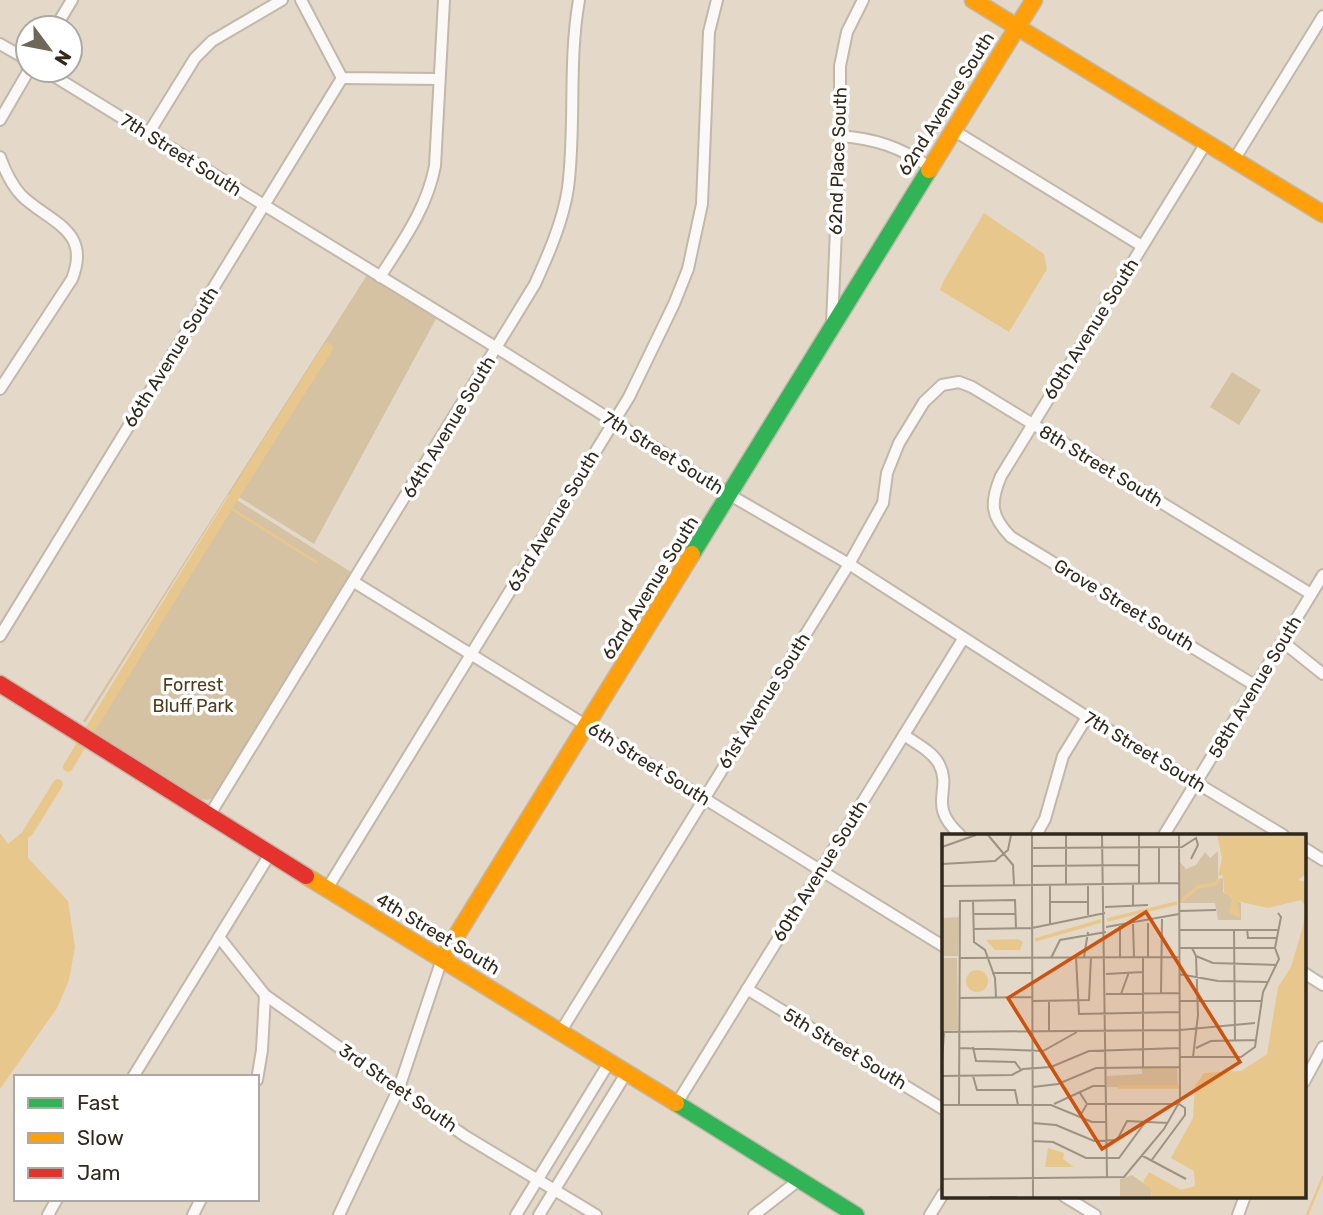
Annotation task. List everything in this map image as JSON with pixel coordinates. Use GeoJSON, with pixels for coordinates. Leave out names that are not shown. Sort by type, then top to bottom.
{"type":"FeatureCollection","features":[{"type":"Feature","properties":{"kind":"street"},"geometry":{"type":"LineString","coordinates":[[148,134],[195,58],[212,41],[282,0]]}},
{"type":"Feature","properties":{"kind":"street"},"geometry":{"type":"LineString","coordinates":[[301,0],[342,78],[439,79]]}},
{"type":"Feature","properties":{"kind":"street"},"geometry":{"type":"LineString","coordinates":[[380,277],[424,208],[431,187],[435,166],[444,0]]}},
{"type":"Feature","properties":{"kind":"street","name":"64th Avenue South"},"geometry":{"type":"LineString","coordinates":[[209,816],[497,348],[535,284],[549,254],[568,190],[579,0]]}},
{"type":"Feature","properties":{"kind":"street","name":"63rd Avenue South"},"geometry":{"type":"LineString","coordinates":[[327,889],[629,397],[674,304],[688,268],[703,191],[709,32],[717,0]]}},
{"type":"Feature","properties":{"kind":"street","name":"62nd Place South"},"geometry":{"type":"LineString","coordinates":[[832,327],[842,48],[853,16],[863,0]]}},
{"type":"Feature","properties":{"kind":"street"},"geometry":{"type":"LineString","coordinates":[[972,0],[1323,214]]}},
{"type":"Feature","properties":{"kind":"street","name":"62nd Avenue South"},"geometry":{"type":"LineString","coordinates":[[339,1215],[398,1088],[443,959],[1034,0]]}},
{"type":"Feature","properties":{"kind":"street"},"geometry":{"type":"LineString","coordinates":[[1234,160],[1323,16]]}},
{"type":"Feature","properties":{"kind":"street","name":"66th Avenue South"},"geometry":{"type":"LineString","coordinates":[[0,636],[342,78]]}},
{"type":"Feature","properties":{"kind":"street"},"geometry":{"type":"LineString","coordinates":[[0,120],[21,84]]}},
{"type":"Feature","properties":{"kind":"street","name":"7th Street South"},"geometry":{"type":"LineString","coordinates":[[67,84],[497,348],[730,495],[849,564],[1087,717],[1281,834]]}},
{"type":"Feature","properties":{"kind":"street"},"geometry":{"type":"LineString","coordinates":[[953,130],[1142,246]]}},
{"type":"Feature","properties":{"kind":"street"},"geometry":{"type":"LineString","coordinates":[[840,136],[867,138],[889,144],[930,167]]}},
{"type":"Feature","properties":{"kind":"street","name":"60th Avenue South"},"geometry":{"type":"LineString","coordinates":[[997,520],[992,506],[1001,476],[1206,143]]}},
{"type":"Feature","properties":{"kind":"street"},"geometry":{"type":"LineString","coordinates":[[0,157],[12,185],[37,208],[62,225],[70,234],[77,254],[72,278],[1,386]]}},
{"type":"Feature","properties":{"kind":"street","name":"8th Street South"},"geometry":{"type":"LineString","coordinates":[[904,435],[924,402],[942,385],[959,382],[972,387],[1311,594]]}},
{"type":"Feature","properties":{"kind":"street","name":"61st Avenue South"},"geometry":{"type":"LineString","coordinates":[[561,1031],[849,564],[883,503],[887,473],[904,435]]}},
{"type":"Feature","properties":{"kind":"street","name":"Grove Street South"},"geometry":{"type":"LineString","coordinates":[[997,520],[1011,537],[1256,686]]}},
{"type":"Feature","properties":{"kind":"street","name":"58th Avenue South"},"geometry":{"type":"LineString","coordinates":[[1165,834],[1323,575]]}},
{"type":"Feature","properties":{"kind":"street","name":"6th Street South"},"geometry":{"type":"LineString","coordinates":[[354,582],[942,945]]}},
{"type":"Feature","properties":{"kind":"street","name":"60th Avenue South"},"geometry":{"type":"LineString","coordinates":[[677,1103],[963,639]]}},
{"type":"Feature","properties":{"kind":"street"},"geometry":{"type":"LineString","coordinates":[[1283,642],[1323,674]]}},
{"type":"Feature","properties":{"kind":"street","name":"4th Street South"},"geometry":{"type":"LineString","coordinates":[[0,684],[270,854],[856,1215]]}},
{"type":"Feature","properties":{"kind":"street"},"geometry":{"type":"LineString","coordinates":[[1036,834],[1045,819],[1063,756],[1087,717]]}},
{"type":"Feature","properties":{"kind":"street"},"geometry":{"type":"LineString","coordinates":[[904,735],[938,762],[943,777],[940,796],[942,813],[948,824],[959,834]]}},
{"type":"Feature","properties":{"kind":"street"},"geometry":{"type":"LineString","coordinates":[[1306,849],[1323,860]]}},
{"type":"Feature","properties":{"kind":"street"},"geometry":{"type":"LineString","coordinates":[[134,1075],[270,854]]}},
{"type":"Feature","properties":{"kind":"street","name":"3rd Street South"},"geometry":{"type":"LineString","coordinates":[[219,937],[265,995],[465,1136],[596,1215]]}},
{"type":"Feature","properties":{"kind":"street"},"geometry":{"type":"LineString","coordinates":[[1306,974],[1323,985]]}},
{"type":"Feature","properties":{"kind":"street","name":"5th Street South"},"geometry":{"type":"LineString","coordinates":[[747,989],[942,1108]]}},
{"type":"Feature","properties":{"kind":"street"},"geometry":{"type":"LineString","coordinates":[[258,1075],[265,995]]}},
{"type":"Feature","properties":{"kind":"street"},"geometry":{"type":"LineString","coordinates":[[1306,1078],[1323,1047]]}},
{"type":"Feature","properties":{"kind":"street"},"geometry":{"type":"LineString","coordinates":[[516,1215],[610,1062]]}},
{"type":"Feature","properties":{"kind":"street"},"geometry":{"type":"LineString","coordinates":[[539,1215],[627,1072]]}},
{"type":"Feature","properties":{"kind":"street"},"geometry":{"type":"LineString","coordinates":[[754,1215],[799,1180]]}},
{"type":"Feature","properties":{"kind":"street"},"geometry":{"type":"LineString","coordinates":[[930,1215],[942,1196]]}},
{"type":"Feature","properties":{"kind":"street"},"geometry":{"type":"LineString","coordinates":[[1066,1198],[1095,1215]]}},
{"type":"Feature","properties":{"kind":"street"},"geometry":{"type":"LineString","coordinates":[[1238,1215],[1244,1198]]}},
{"type":"Feature","properties":{"kind":"green space"},"geometry":{"type":"Polygon","coordinates":[[[367,275],[437,317],[314,544],[234,494],[228,495],[85,723],[83,721],[367,275]]]}},
{"type":"Feature","properties":{"kind":"green space"},"geometry":{"type":"Polygon","coordinates":[[[1232,372],[1261,390],[1239,425],[1210,407],[1232,372]]]}},
{"type":"Feature","properties":{"kind":"green space","name":"Forrest Bluff Park"},"geometry":{"type":"Polygon","coordinates":[[[232,497],[351,572],[214,797],[208,800],[199,799],[94,733],[89,725],[232,497]]]}},
{"type":"Feature","properties":{"kind":"shaded area"},"geometry":{"type":"Polygon","coordinates":[[[984,213],[1044,254],[1047,269],[1009,332],[940,290],[984,213]]]}},
{"type":"Feature","properties":{"kind":"shaded area"},"geometry":{"type":"Polygon","coordinates":[[[25,830],[28,832],[28,858],[68,901],[75,947],[69,980],[57,1008],[0,1089],[0,833],[8,844],[25,830]]]}},
{"type":"Feature","properties":{"kind":"waterway"},"geometry":{"type":"LineString","coordinates":[[90,730],[328,348]]}},
{"type":"Feature","properties":{"kind":"waterway"},"geometry":{"type":"LineString","coordinates":[[227,506],[316,562]]}},
{"type":"Feature","properties":{"kind":"waterway"},"geometry":{"type":"LineString","coordinates":[[68,767],[80,747]]}},
{"type":"Feature","properties":{"kind":"waterway"},"geometry":{"type":"LineString","coordinates":[[28,832],[58,784]]}},
{"type":"Feature","properties":{"kind":"waterway"},"geometry":{"type":"LineString","coordinates":[[1307,1215],[1323,1177]]}},
{"type":"Feature","properties":{"kind":"traffic: fast"},"geometry":{"type":"LineString","coordinates":[[692,554],[929,170]]}},
{"type":"Feature","properties":{"kind":"traffic: fast"},"geometry":{"type":"LineString","coordinates":[[676,1103],[856,1215]]}},
{"type":"Feature","properties":{"kind":"traffic: slow"},"geometry":{"type":"LineString","coordinates":[[973,0],[1323,214]]}},
{"type":"Feature","properties":{"kind":"traffic: slow"},"geometry":{"type":"LineString","coordinates":[[929,170],[1034,0]]}},
{"type":"Feature","properties":{"kind":"traffic: slow"},"geometry":{"type":"LineString","coordinates":[[442,959],[692,554]]}},
{"type":"Feature","properties":{"kind":"traffic: slow"},"geometry":{"type":"LineString","coordinates":[[306,876],[676,1103]]}},
{"type":"Feature","properties":{"kind":"traffic: jam"},"geometry":{"type":"LineString","coordinates":[[0,684],[306,876]]}}]}
